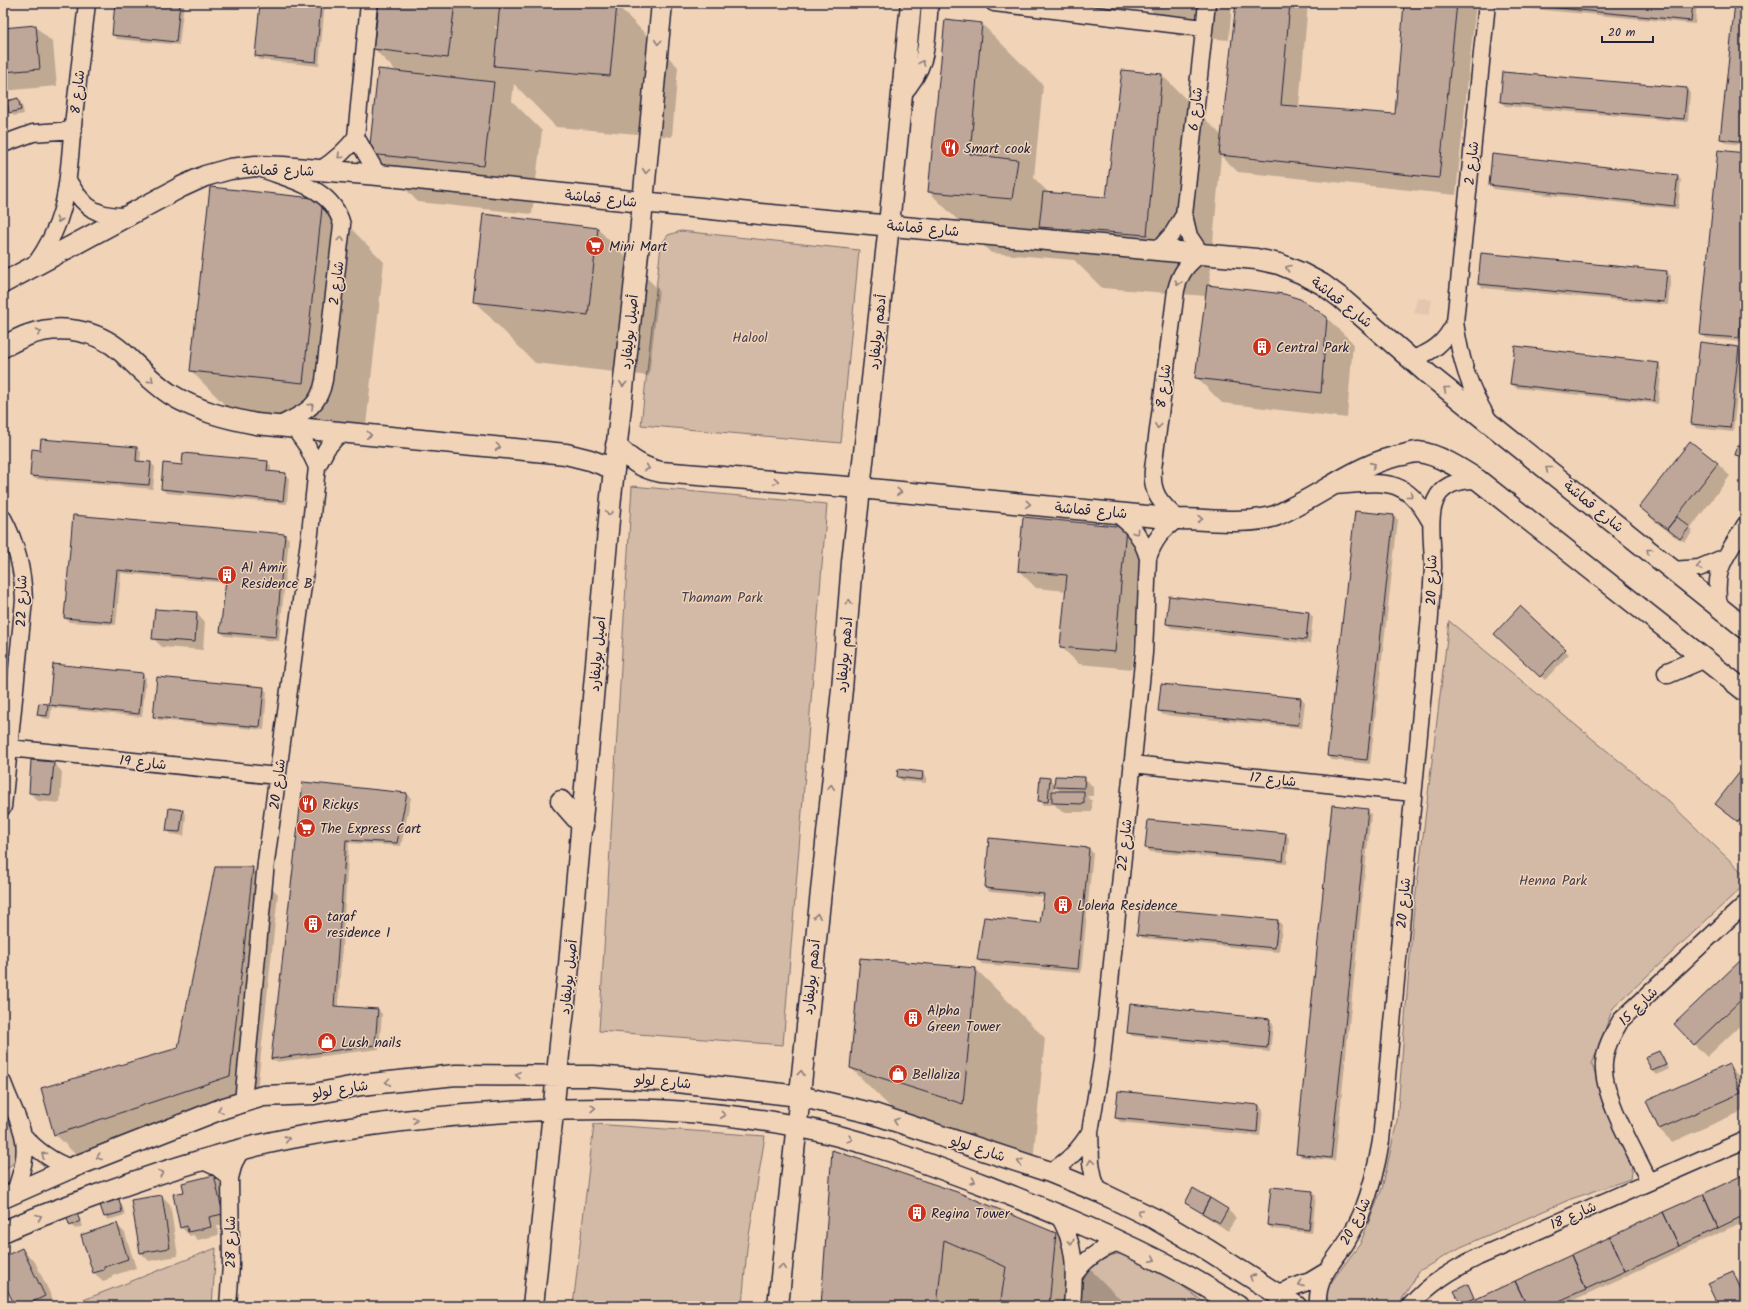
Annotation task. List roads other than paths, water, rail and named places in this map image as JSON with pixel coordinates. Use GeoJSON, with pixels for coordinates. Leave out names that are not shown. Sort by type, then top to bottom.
{"type":"FeatureCollection","features":[{"type":"Feature","properties":{"kind":"street","name":"شارع 8"},"geometry":{"type":"LineString","coordinates":[[34,266],[45,251],[56,229],[64,206],[69,182],[73,130],[87,3]]}},
{"type":"Feature","properties":{"kind":"street"},"geometry":{"type":"LineString","coordinates":[[320,170],[336,160],[356,137],[369,3]]}},
{"type":"Feature","properties":{"kind":"street","name":"أصيل بوليفارد"},"geometry":{"type":"LineString","coordinates":[[533,1306],[583,826],[616,445],[643,202],[662,3]]}},
{"type":"Feature","properties":{"kind":"street","name":"أدهم بوليفارد"},"geometry":{"type":"LineString","coordinates":[[778,1306],[842,689],[852,562],[889,225],[910,3]]}},
{"type":"Feature","properties":{"kind":"street"},"geometry":{"type":"LineString","coordinates":[[901,96],[910,86],[922,66],[926,52],[930,3]]}},
{"type":"Feature","properties":{"kind":"street"},"geometry":{"type":"LineString","coordinates":[[994,3],[1204,28]]}},
{"type":"Feature","properties":{"kind":"street","name":"شارع 6"},"geometry":{"type":"LineString","coordinates":[[1201,254],[1189,236],[1184,215],[1207,3]]}},
{"type":"Feature","properties":{"kind":"street","name":"شارع 2"},"geometry":{"type":"LineString","coordinates":[[1487,3],[1455,322],[1459,349],[1466,376],[1477,401],[1491,424]]}},
{"type":"Feature","properties":{"kind":"street"},"geometry":{"type":"LineString","coordinates":[[3,144],[33,133],[73,130]]}},
{"type":"Feature","properties":{"kind":"street"},"geometry":{"type":"LineString","coordinates":[[356,137],[378,175]]}},
{"type":"Feature","properties":{"kind":"street","name":"شارع قماشة"},"geometry":{"type":"LineString","coordinates":[[3,283],[205,176],[230,169],[256,166],[378,175],[643,202],[1256,259],[1279,264],[1301,273],[1322,284],[1341,298],[1411,359],[1745,628]]}},
{"type":"Feature","properties":{"kind":"street","name":"شارع 2"},"geometry":{"type":"LineString","coordinates":[[256,166],[321,193],[333,203],[339,214],[342,225],[324,380],[320,395],[317,401],[308,410],[286,427]]}},
{"type":"Feature","properties":{"kind":"street"},"geometry":{"type":"LineString","coordinates":[[69,182],[78,198],[93,210],[110,217],[130,216]]}},
{"type":"Feature","properties":{"kind":"street","name":"شارع 6"},"geometry":{"type":"LineString","coordinates":[[1158,250],[1173,234],[1184,215]]}},
{"type":"Feature","properties":{"kind":"street","name":"شارع 8"},"geometry":{"type":"LineString","coordinates":[[1178,518],[1163,505],[1157,496],[1154,488],[1153,469],[1178,279],[1192,260],[1201,254]]}},
{"type":"Feature","properties":{"kind":"street","name":"شارع 2"},"geometry":{"type":"LineString","coordinates":[[1411,359],[1433,351],[1450,333],[1455,322]]}},
{"type":"Feature","properties":{"kind":"street"},"geometry":{"type":"LineString","coordinates":[[3,347],[27,335],[51,330],[70,330],[88,333],[111,344],[156,384],[187,403],[220,416],[256,424],[566,454],[590,460],[614,469]]}},
{"type":"Feature","properties":{"kind":"street"},"geometry":{"type":"LineString","coordinates":[[286,427],[307,446],[317,467]]}},
{"type":"Feature","properties":{"kind":"street","name":"شارع 20"},"geometry":{"type":"LineString","coordinates":[[242,1102],[257,945],[309,541],[317,467],[327,448],[341,432]]}},
{"type":"Feature","properties":{"kind":"street","name":"شارع قماشة"},"geometry":{"type":"LineString","coordinates":[[616,445],[626,456],[638,464],[648,470],[661,472],[860,488],[1178,518],[1230,520],[1255,519],[1275,516],[1372,464],[1393,456],[1417,452],[1452,465],[1478,480],[1745,691]]}},
{"type":"Feature","properties":{"kind":"street","name":"شارع 20"},"geometry":{"type":"LineString","coordinates":[[1318,1306],[1319,1287],[1325,1272],[1346,1242],[1363,1211],[1375,1176],[1382,1133],[1430,616],[1433,566],[1430,521],[1434,504],[1443,491],[1453,483],[1466,480],[1478,480]]}},
{"type":"Feature","properties":{"kind":"street","name":"شارع 20"},"geometry":{"type":"LineString","coordinates":[[1332,486],[1382,482],[1397,486],[1415,499],[1422,507],[1430,521]]}},
{"type":"Feature","properties":{"kind":"street","name":"شارع 22"},"geometry":{"type":"LineString","coordinates":[[1115,512],[1127,521],[1137,532],[1144,544],[1148,558]]}},
{"type":"Feature","properties":{"kind":"street","name":"شارع 22"},"geometry":{"type":"LineString","coordinates":[[3,518],[19,556],[24,585],[24,600],[3,807]]}},
{"type":"Feature","properties":{"kind":"street","name":"شارع 22"},"geometry":{"type":"LineString","coordinates":[[1099,1192],[1094,1179],[1091,1163],[1090,1132],[1102,1060],[1144,653],[1148,558],[1152,546],[1159,535],[1178,518]]}},
{"type":"Feature","properties":{"kind":"street"},"geometry":{"type":"LineString","coordinates":[[1719,607],[1717,582],[1723,558],[1745,525]]}},
{"type":"Feature","properties":{"kind":"street"},"geometry":{"type":"LineString","coordinates":[[1672,570],[1699,568],[1723,558]]}},
{"type":"Feature","properties":{"kind":"street"},"geometry":{"type":"LineString","coordinates":[[1668,674],[1703,658]]}},
{"type":"Feature","properties":{"kind":"street","name":"شارع 19"},"geometry":{"type":"LineString","coordinates":[[9,748],[278,776]]}},
{"type":"Feature","properties":{"kind":"street","name":"شارع 17"},"geometry":{"type":"LineString","coordinates":[[1132,764],[1413,793]]}},
{"type":"Feature","properties":{"kind":"street"},"geometry":{"type":"LineString","coordinates":[[561,801],[583,826]]}},
{"type":"Feature","properties":{"kind":"street","name":"شارع 15"},"geometry":{"type":"LineString","coordinates":[[1649,1182],[1606,1086],[1604,1063],[1609,1040],[1621,1020],[1745,904]]}},
{"type":"Feature","properties":{"kind":"street","name":"شارع لولو"},"geometry":{"type":"LineString","coordinates":[[9,1195],[71,1168],[252,1098],[274,1094],[314,1094],[361,1085],[408,1079],[456,1076],[593,1076],[677,1082],[799,1096],[871,1113],[1050,1172],[1099,1192],[1155,1219],[1208,1250],[1296,1306]]}},
{"type":"Feature","properties":{"kind":"street"},"geometry":{"type":"LineString","coordinates":[[3,1083],[23,1135],[24,1150],[23,1164],[9,1195]]}},
{"type":"Feature","properties":{"kind":"street","name":"شارع لولو"},"geometry":{"type":"LineString","coordinates":[[3,1232],[132,1183],[203,1160],[289,1139],[379,1124],[461,1116],[605,1108],[675,1110],[742,1117],[796,1126],[882,1148],[925,1162],[1057,1213],[1183,1273],[1238,1306]]}},
{"type":"Feature","properties":{"kind":"street","name":"شارع 22"},"geometry":{"type":"LineString","coordinates":[[1050,1172],[1073,1155],[1090,1132]]}},
{"type":"Feature","properties":{"kind":"street"},"geometry":{"type":"LineString","coordinates":[[23,1135],[44,1156],[71,1168]]}},
{"type":"Feature","properties":{"kind":"street","name":"شارع 18"},"geometry":{"type":"LineString","coordinates":[[1410,1306],[1435,1282],[1456,1268],[1745,1140]]}},
{"type":"Feature","properties":{"kind":"street","name":"شارع 28"},"geometry":{"type":"LineString","coordinates":[[228,1306],[231,1265],[230,1178],[234,1163],[241,1150]]}},
{"type":"Feature","properties":{"kind":"street"},"geometry":{"type":"LineString","coordinates":[[203,1160],[218,1168],[230,1178]]}},
{"type":"Feature","properties":{"kind":"street"},"geometry":{"type":"LineString","coordinates":[[1057,1213],[1066,1227],[1071,1242],[1075,1274],[1072,1306]]}},
{"type":"Feature","properties":{"kind":"street"},"geometry":{"type":"LineString","coordinates":[[1075,1274],[1083,1263],[1093,1254],[1118,1242]]}},
{"type":"Feature","properties":{"kind":"street","name":"شارع 20"},"geometry":{"type":"LineString","coordinates":[[1275,1294],[1310,1281],[1325,1272]]}},
{"type":"Feature","properties":{"kind":"place","name":"Smart cook"},"geometry":{"type":"Point","coordinates":[950,148]}},
{"type":"Feature","properties":{"kind":"place","name":"Mini Mart"},"geometry":{"type":"Point","coordinates":[595,246]}},
{"type":"Feature","properties":{"kind":"place","name":"Central Park"},"geometry":{"type":"Point","coordinates":[1262,347]}},
{"type":"Feature","properties":{"kind":"place","name":"Al Amir Residence B"},"geometry":{"type":"Point","coordinates":[227,575]}},
{"type":"Feature","properties":{"kind":"place","name":"Rickys"},"geometry":{"type":"Point","coordinates":[308,804]}},
{"type":"Feature","properties":{"kind":"place","name":"The Express Cart"},"geometry":{"type":"Point","coordinates":[306,828]}},
{"type":"Feature","properties":{"kind":"place","name":"Lolena Residence"},"geometry":{"type":"Point","coordinates":[1063,905]}},
{"type":"Feature","properties":{"kind":"place","name":"taraf residence 1"},"geometry":{"type":"Point","coordinates":[313,924]}},
{"type":"Feature","properties":{"kind":"place","name":"Alpha Green Tower"},"geometry":{"type":"Point","coordinates":[913,1018]}},
{"type":"Feature","properties":{"kind":"place","name":"Lush nails"},"geometry":{"type":"Point","coordinates":[327,1042]}},
{"type":"Feature","properties":{"kind":"place","name":"Bellaliza"},"geometry":{"type":"Point","coordinates":[898,1074]}},
{"type":"Feature","properties":{"kind":"place","name":"Regina Tower"},"geometry":{"type":"Point","coordinates":[917,1213]}},
{"type":"Feature","properties":{"kind":"park label","name":"Halool"},"geometry":{"type":"Point","coordinates":[750,337]}},
{"type":"Feature","properties":{"kind":"park label","name":"Thamam Park"},"geometry":{"type":"Point","coordinates":[722,597]}},
{"type":"Feature","properties":{"kind":"park label","name":"Henna Park"},"geometry":{"type":"Point","coordinates":[1553,880]}}]}
